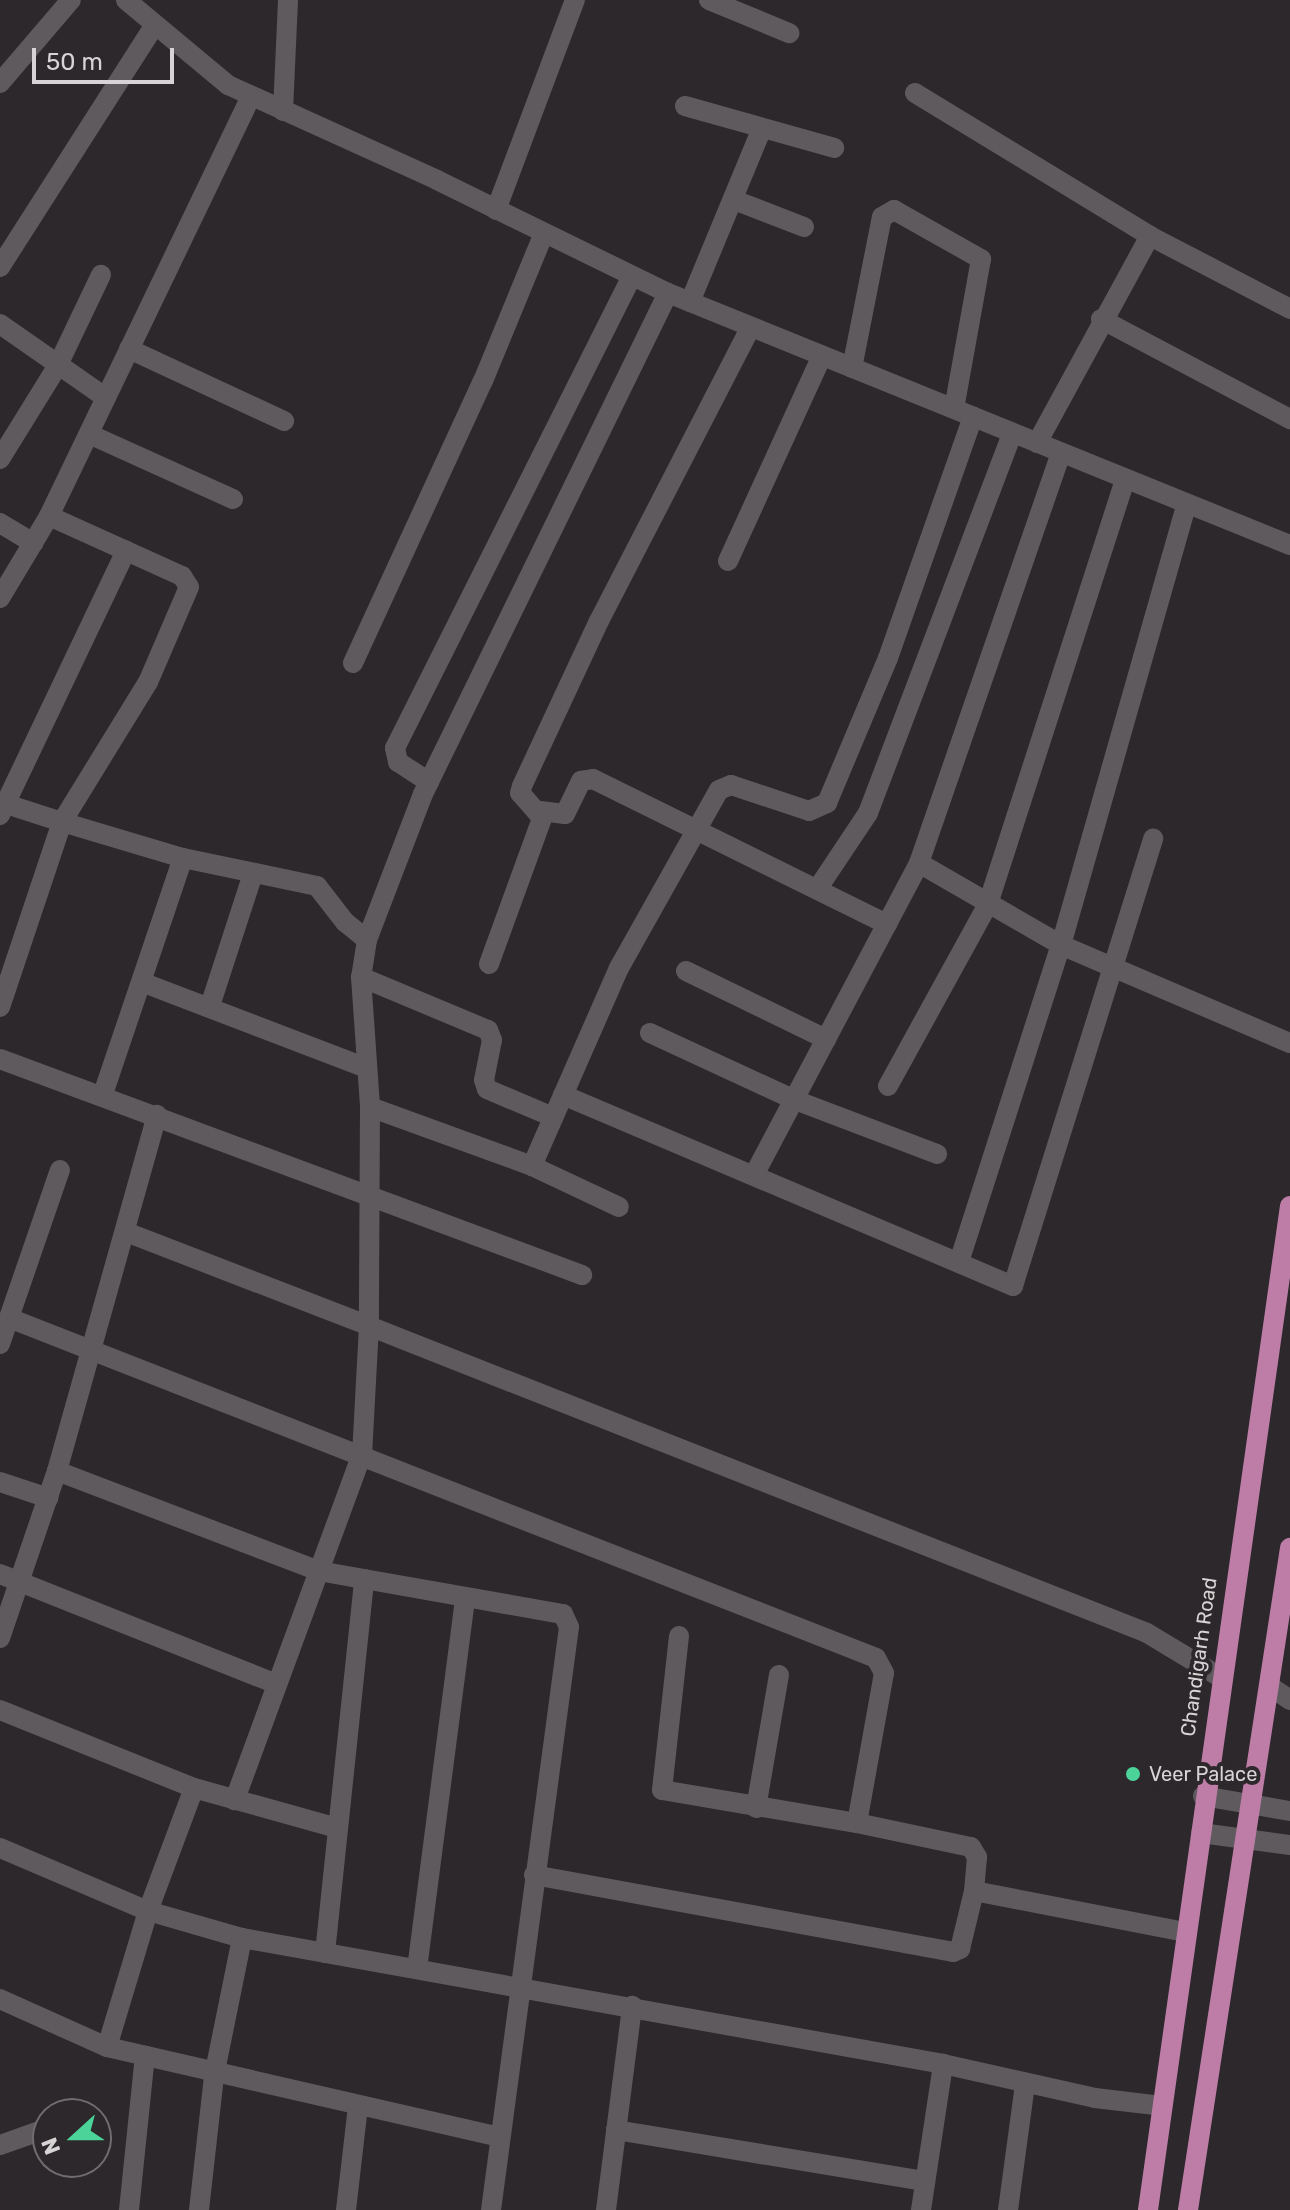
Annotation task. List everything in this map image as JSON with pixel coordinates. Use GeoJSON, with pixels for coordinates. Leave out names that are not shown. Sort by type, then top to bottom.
{"type":"FeatureCollection","features":[{"type":"Feature","properties":{"kind":"main road","name":"Chandigarh Road"},"geometry":{"type":"LineString","coordinates":[[1148,2210],[1201,1833],[1203,1796],[1290,1206]]}},
{"type":"Feature","properties":{"kind":"main road"},"geometry":{"type":"LineString","coordinates":[[1188,2210],[1290,1548]]}},
{"type":"Feature","properties":{"kind":"street"},"geometry":{"type":"LineString","coordinates":[[0,83],[71,0]]}},
{"type":"Feature","properties":{"kind":"street"},"geometry":{"type":"LineString","coordinates":[[126,0],[209,71],[251,97],[437,180],[668,293],[1290,545]]}},
{"type":"Feature","properties":{"kind":"street"},"geometry":{"type":"LineString","coordinates":[[283,111],[288,0]]}},
{"type":"Feature","properties":{"kind":"street"},"geometry":{"type":"LineString","coordinates":[[496,210],[575,0]]}},
{"type":"Feature","properties":{"kind":"street"},"geometry":{"type":"LineString","coordinates":[[709,0],[789,33]]}},
{"type":"Feature","properties":{"kind":"street"},"geometry":{"type":"LineString","coordinates":[[0,267],[155,25]]}},
{"type":"Feature","properties":{"kind":"street"},"geometry":{"type":"LineString","coordinates":[[915,93],[1150,236],[1290,309]]}},
{"type":"Feature","properties":{"kind":"street"},"geometry":{"type":"LineString","coordinates":[[0,597],[49,516],[251,97]]}},
{"type":"Feature","properties":{"kind":"street"},"geometry":{"type":"LineString","coordinates":[[685,106],[834,148]]}},
{"type":"Feature","properties":{"kind":"street"},"geometry":{"type":"LineString","coordinates":[[690,302],[762,128]]}},
{"type":"Feature","properties":{"kind":"street"},"geometry":{"type":"LineString","coordinates":[[734,200],[804,227]]}},
{"type":"Feature","properties":{"kind":"street"},"geometry":{"type":"LineString","coordinates":[[852,368],[882,217],[894,210],[981,259],[954,409]]}},
{"type":"Feature","properties":{"kind":"street"},"geometry":{"type":"LineString","coordinates":[[353,663],[483,381],[544,233]]}},
{"type":"Feature","properties":{"kind":"street"},"geometry":{"type":"LineString","coordinates":[[1037,443],[1101,319],[1150,236]]}},
{"type":"Feature","properties":{"kind":"street"},"geometry":{"type":"LineString","coordinates":[[0,459],[58,365],[101,275]]}},
{"type":"Feature","properties":{"kind":"street"},"geometry":{"type":"LineString","coordinates":[[429,782],[398,762],[395,748],[632,276]]}},
{"type":"Feature","properties":{"kind":"street"},"geometry":{"type":"LineString","coordinates":[[235,1800],[362,1454],[369,1326],[370,1107],[364,1067],[361,977],[367,940],[429,782],[668,293]]}},
{"type":"Feature","properties":{"kind":"street"},"geometry":{"type":"LineString","coordinates":[[1101,319],[1290,419]]}},
{"type":"Feature","properties":{"kind":"street"},"geometry":{"type":"LineString","coordinates":[[0,324],[106,398]]}},
{"type":"Feature","properties":{"kind":"street"},"geometry":{"type":"LineString","coordinates":[[751,327],[599,621],[522,786],[522,795],[540,811],[565,814],[581,781],[589,778],[699,827],[887,924]]}},
{"type":"Feature","properties":{"kind":"street"},"geometry":{"type":"LineString","coordinates":[[129,349],[284,421]]}},
{"type":"Feature","properties":{"kind":"street"},"geometry":{"type":"LineString","coordinates":[[728,561],[822,356]]}},
{"type":"Feature","properties":{"kind":"street"},"geometry":{"type":"LineString","coordinates":[[532,1166],[619,968],[699,827],[727,785],[809,811],[827,803],[888,658],[973,417]]}},
{"type":"Feature","properties":{"kind":"street"},"geometry":{"type":"LineString","coordinates":[[818,888],[868,813],[1012,433]]}},
{"type":"Feature","properties":{"kind":"street"},"geometry":{"type":"LineString","coordinates":[[89,434],[233,499]]}},
{"type":"Feature","properties":{"kind":"street"},"geometry":{"type":"LineString","coordinates":[[754,1175],[919,863],[1061,453]]}},
{"type":"Feature","properties":{"kind":"street"},"geometry":{"type":"LineString","coordinates":[[888,1086],[988,904],[1125,479]]}},
{"type":"Feature","properties":{"kind":"street"},"geometry":{"type":"LineString","coordinates":[[959,1262],[1061,945],[1187,504]]}},
{"type":"Feature","properties":{"kind":"street"},"geometry":{"type":"LineString","coordinates":[[0,1007],[62,822],[148,682],[188,591],[182,576],[49,516]]}},
{"type":"Feature","properties":{"kind":"street"},"geometry":{"type":"LineString","coordinates":[[0,523],[33,543]]}},
{"type":"Feature","properties":{"kind":"street"},"geometry":{"type":"LineString","coordinates":[[126,551],[2,807],[183,858],[317,886],[345,922],[367,940]]}},
{"type":"Feature","properties":{"kind":"street"},"geometry":{"type":"LineString","coordinates":[[489,964],[540,811]]}},
{"type":"Feature","properties":{"kind":"street"},"geometry":{"type":"LineString","coordinates":[[563,1095],[959,1262],[1008,1286],[1016,1282],[1153,838]]}},
{"type":"Feature","properties":{"kind":"street"},"geometry":{"type":"LineString","coordinates":[[103,1094],[144,983],[183,858]]}},
{"type":"Feature","properties":{"kind":"street"},"geometry":{"type":"LineString","coordinates":[[919,863],[1061,945],[1290,1043]]}},
{"type":"Feature","properties":{"kind":"street"},"geometry":{"type":"LineString","coordinates":[[210,1006],[253,874]]}},
{"type":"Feature","properties":{"kind":"street"},"geometry":{"type":"LineString","coordinates":[[686,971],[826,1039]]}},
{"type":"Feature","properties":{"kind":"street"},"geometry":{"type":"LineString","coordinates":[[361,977],[488,1030],[492,1040],[484,1080],[487,1089],[553,1117]]}},
{"type":"Feature","properties":{"kind":"street"},"geometry":{"type":"LineString","coordinates":[[144,983],[364,1067]]}},
{"type":"Feature","properties":{"kind":"street"},"geometry":{"type":"LineString","coordinates":[[650,1033],[795,1100],[937,1154]]}},
{"type":"Feature","properties":{"kind":"street"},"geometry":{"type":"LineString","coordinates":[[0,1059],[103,1094],[582,1275]]}},
{"type":"Feature","properties":{"kind":"street"},"geometry":{"type":"LineString","coordinates":[[370,1107],[532,1166],[619,1207]]}},
{"type":"Feature","properties":{"kind":"street"},"geometry":{"type":"LineString","coordinates":[[0,1638],[10,1577],[48,1498],[57,1471],[157,1115]]}},
{"type":"Feature","properties":{"kind":"street"},"geometry":{"type":"LineString","coordinates":[[0,1344],[60,1170]]}},
{"type":"Feature","properties":{"kind":"street"},"geometry":{"type":"LineString","coordinates":[[126,1232],[1147,1633],[1220,1677]]}},
{"type":"Feature","properties":{"kind":"street"},"geometry":{"type":"LineString","coordinates":[[9,1318],[90,1352],[362,1454],[665,1579],[876,1658],[884,1673],[857,1823]]}},
{"type":"Feature","properties":{"kind":"street"},"geometry":{"type":"LineString","coordinates":[[57,1471],[319,1571],[465,1598],[557,1611],[569,1621],[491,2210]]}},
{"type":"Feature","properties":{"kind":"street"},"geometry":{"type":"LineString","coordinates":[[0,1482],[48,1498]]}},
{"type":"Feature","properties":{"kind":"street"},"geometry":{"type":"LineString","coordinates":[[10,1577],[276,1684]]}},
{"type":"Feature","properties":{"kind":"street"},"geometry":{"type":"LineString","coordinates":[[325,1953],[334,1827],[364,1579]]}},
{"type":"Feature","properties":{"kind":"street"},"geometry":{"type":"LineString","coordinates":[[417,1969],[465,1598]]}},
{"type":"Feature","properties":{"kind":"street"},"geometry":{"type":"LineString","coordinates":[[534,1875],[953,1952],[960,1949],[974,1891],[977,1857],[971,1847],[857,1823],[756,1808],[660,1787],[679,1636]]}},
{"type":"Feature","properties":{"kind":"street"},"geometry":{"type":"LineString","coordinates":[[756,1808],[779,1675]]}},
{"type":"Feature","properties":{"kind":"street"},"geometry":{"type":"LineString","coordinates":[[1271,1687],[1290,1700]]}},
{"type":"Feature","properties":{"kind":"street"},"geometry":{"type":"LineString","coordinates":[[0,1710],[194,1788],[334,1827]]}},
{"type":"Feature","properties":{"kind":"street"},"geometry":{"type":"LineString","coordinates":[[107,2047],[148,1911],[194,1788]]}},
{"type":"Feature","properties":{"kind":"street"},"geometry":{"type":"LineString","coordinates":[[1203,1796],[1290,1811]]}},
{"type":"Feature","properties":{"kind":"street"},"geometry":{"type":"LineString","coordinates":[[1201,1833],[1290,1845]]}},
{"type":"Feature","properties":{"kind":"street"},"geometry":{"type":"LineString","coordinates":[[0,1848],[148,1911],[242,1938],[943,2064],[1025,2085],[1162,2106]]}},
{"type":"Feature","properties":{"kind":"street"},"geometry":{"type":"LineString","coordinates":[[974,1891],[1185,1932]]}},
{"type":"Feature","properties":{"kind":"street"},"geometry":{"type":"LineString","coordinates":[[199,2210],[214,2076],[242,1938]]}},
{"type":"Feature","properties":{"kind":"street"},"geometry":{"type":"LineString","coordinates":[[0,1999],[107,2047],[214,2076],[500,2137]]}},
{"type":"Feature","properties":{"kind":"street"},"geometry":{"type":"LineString","coordinates":[[606,2210],[632,2006]]}},
{"type":"Feature","properties":{"kind":"street"},"geometry":{"type":"LineString","coordinates":[[129,2210],[145,2056]]}},
{"type":"Feature","properties":{"kind":"street"},"geometry":{"type":"LineString","coordinates":[[921,2210],[943,2064]]}},
{"type":"Feature","properties":{"kind":"street"},"geometry":{"type":"LineString","coordinates":[[1008,2210],[1025,2085]]}},
{"type":"Feature","properties":{"kind":"street"},"geometry":{"type":"LineString","coordinates":[[346,2210],[358,2106]]}},
{"type":"Feature","properties":{"kind":"street"},"geometry":{"type":"LineString","coordinates":[[616,2130],[925,2181]]}},
{"type":"Feature","properties":{"kind":"street"},"geometry":{"type":"LineString","coordinates":[[0,2145],[32,2134]]}},
{"type":"Feature","properties":{"kind":"place","name":"Veer Palace"},"geometry":{"type":"Point","coordinates":[1133,1774]}}]}
